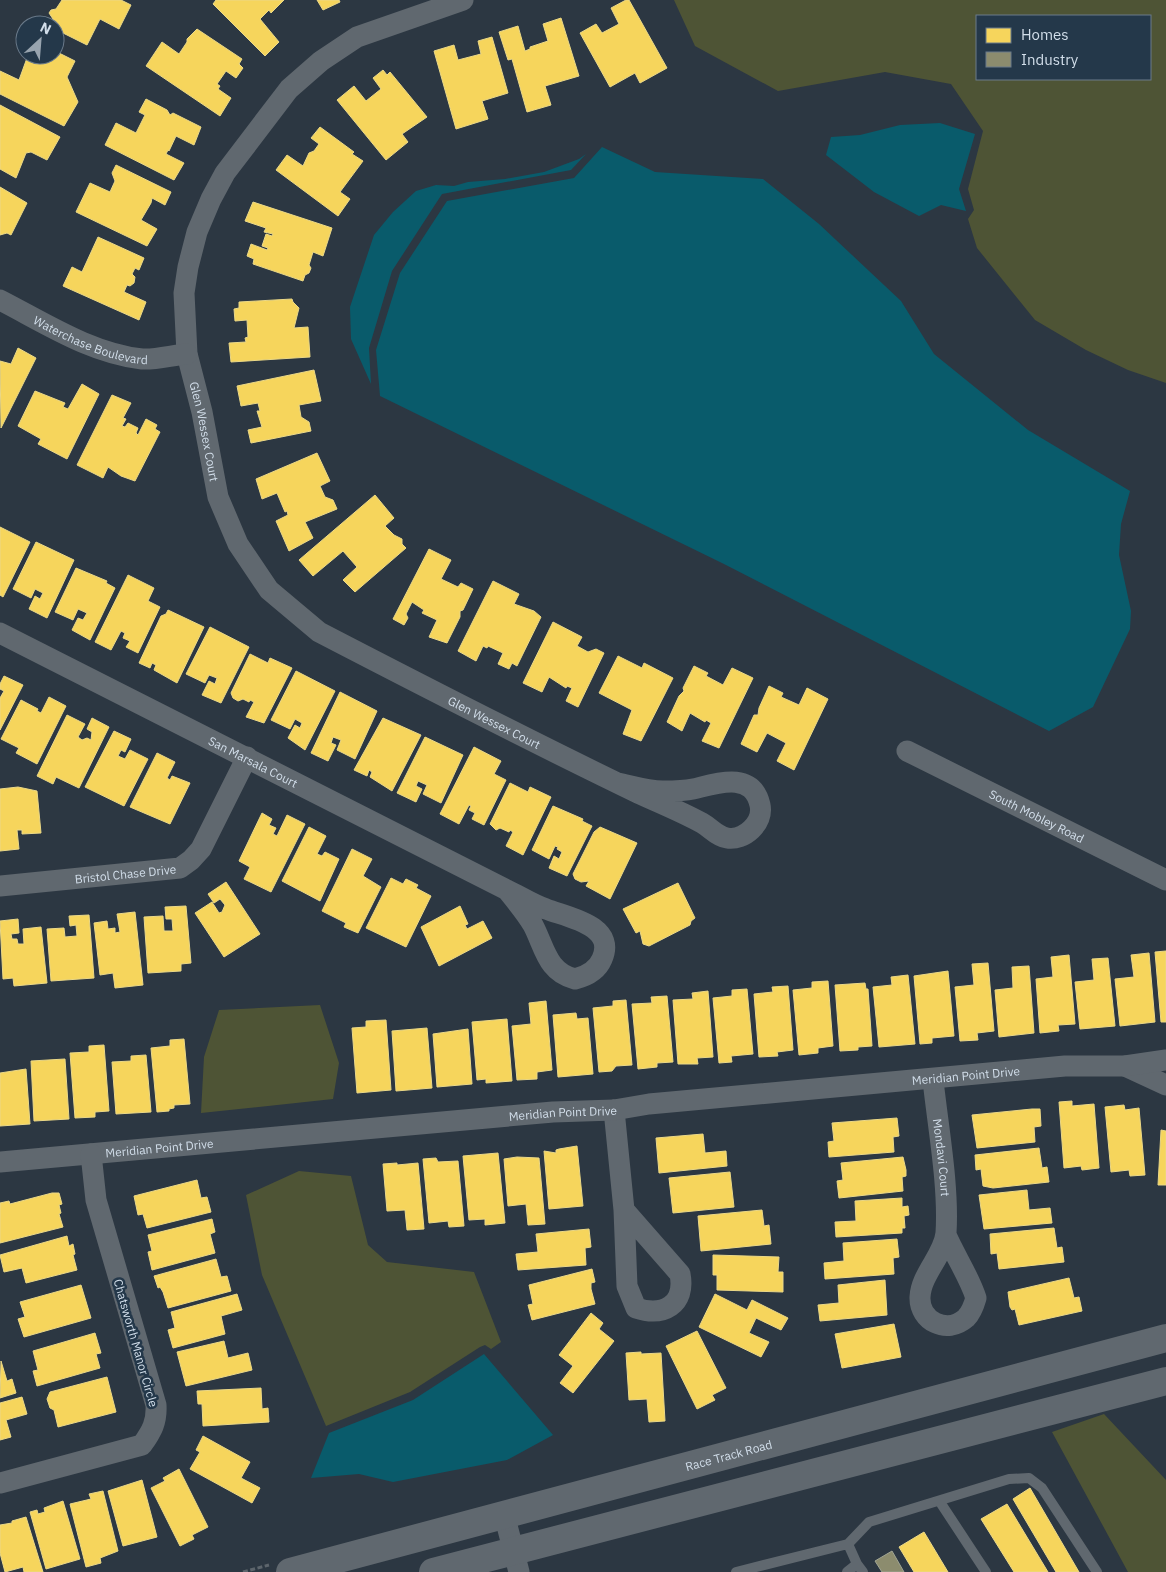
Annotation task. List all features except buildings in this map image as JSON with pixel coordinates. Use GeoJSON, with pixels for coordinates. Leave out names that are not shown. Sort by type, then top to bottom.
{"type":"FeatureCollection","features":[{"type":"Feature","properties":{"kind":"main road","name":"Race Track Road"},"geometry":{"type":"LineString","coordinates":[[290,1572],[1166,1338]]}},
{"type":"Feature","properties":{"kind":"main road"},"geometry":{"type":"LineString","coordinates":[[1050,1369],[1063,1406]]}},
{"type":"Feature","properties":{"kind":"main road"},"geometry":{"type":"LineString","coordinates":[[433,1572],[516,1561],[1063,1406],[1166,1381]]}},
{"type":"Feature","properties":{"kind":"main road"},"geometry":{"type":"LineString","coordinates":[[516,1561],[528,1533],[552,1516],[824,1444],[865,1418]]}},
{"type":"Feature","properties":{"kind":"street","name":"Glen Wessex Court"},"geometry":{"type":"LineString","coordinates":[[463,0],[357,37],[321,61],[289,89],[225,173],[211,199],[197,232],[184,293],[187,354],[202,412],[218,497],[238,544],[270,590],[319,632],[618,783],[703,824],[716,834],[729,838],[742,837],[750,831],[758,818],[760,807],[754,793],[744,786],[731,781],[718,782],[691,790],[661,791],[618,783]]}},
{"type":"Feature","properties":{"kind":"street","name":"Waterchase Boulevard"},"geometry":{"type":"LineString","coordinates":[[0,300],[92,347],[115,354],[144,359],[187,354]]}},
{"type":"Feature","properties":{"kind":"street","name":"San Marsala Court"},"geometry":{"type":"LineString","coordinates":[[0,633],[247,757],[507,890],[544,909],[592,926],[601,936],[604,946],[600,963],[592,972],[575,979],[557,971],[550,962],[532,924],[507,890]]}},
{"type":"Feature","properties":{"kind":"street","name":"South Mobley Road"},"geometry":{"type":"LineString","coordinates":[[907,751],[1166,880]]}},
{"type":"Feature","properties":{"kind":"street","name":"Bristol Chase Drive"},"geometry":{"type":"LineString","coordinates":[[0,886],[180,868],[201,849],[247,757]]}},
{"type":"Feature","properties":{"kind":"street","name":"Meridian Point Drive"},"geometry":{"type":"LineString","coordinates":[[0,1162],[553,1112],[614,1110],[649,1104],[933,1080],[1065,1066],[1125,1066],[1166,1060]]}},
{"type":"Feature","properties":{"kind":"street","name":"Meridian Point Drive"},"geometry":{"type":"LineString","coordinates":[[1125,1066],[1166,1085]]}},
{"type":"Feature","properties":{"kind":"street","name":"Mondavi Court"},"geometry":{"type":"LineString","coordinates":[[933,1080],[943,1172],[946,1235]]}},
{"type":"Feature","properties":{"kind":"street"},"geometry":{"type":"LineString","coordinates":[[614,1110],[624,1210]]}},
{"type":"Feature","properties":{"kind":"street","name":"Chatsworth Manor Circle"},"geometry":{"type":"LineString","coordinates":[[0,1484],[142,1445],[152,1430],[156,1418],[156,1405],[96,1200],[91,1154]]}},
{"type":"Feature","properties":{"kind":"street"},"geometry":{"type":"LineString","coordinates":[[504,1514],[516,1561]]}},
{"type":"Feature","properties":{"kind":"lane"},"geometry":{"type":"LineString","coordinates":[[736,1572],[848,1544],[869,1522],[940,1502],[1009,1479],[1029,1478],[1042,1488],[1097,1572]]}},
{"type":"Feature","properties":{"kind":"lane"},"geometry":{"type":"LineString","coordinates":[[940,1502],[986,1572]]}},
{"type":"Feature","properties":{"kind":"lane"},"geometry":{"type":"LineString","coordinates":[[847,1572],[860,1568],[848,1544]]}},
{"type":"Feature","properties":{"kind":"green space"},"geometry":{"type":"Polygon","coordinates":[[[674,0],[1166,0],[1166,383],[1128,370],[1086,350],[1035,320],[977,248],[968,219],[974,210],[968,189],[983,131],[951,84],[885,72],[778,91],[695,46],[674,0]]]}},
{"type":"Feature","properties":{"kind":"green space"},"geometry":{"type":"Polygon","coordinates":[[[320,1005],[339,1063],[333,1099],[201,1113],[204,1057],[219,1010],[320,1005]]]}},
{"type":"Feature","properties":{"kind":"green space"},"geometry":{"type":"Polygon","coordinates":[[[299,1171],[351,1176],[368,1245],[387,1262],[474,1272],[501,1342],[491,1349],[485,1345],[480,1347],[410,1392],[326,1426],[262,1275],[246,1195],[299,1171]]]}},
{"type":"Feature","properties":{"kind":"green space"},"geometry":{"type":"Polygon","coordinates":[[[1104,1414],[1166,1480],[1166,1572],[1128,1572],[1052,1432],[1104,1414]]]}},
{"type":"Feature","properties":{"kind":"water"},"geometry":{"type":"Polygon","coordinates":[[[940,123],[975,134],[959,189],[966,211],[941,205],[919,216],[874,192],[826,155],[831,137],[860,135],[900,125],[940,123]]]}},
{"type":"Feature","properties":{"kind":"water"},"geometry":{"type":"Polygon","coordinates":[[[602,147],[655,172],[763,179],[819,224],[901,301],[934,354],[1028,430],[1130,491],[1121,524],[1119,555],[1131,611],[1130,629],[1093,707],[1049,731],[724,564],[380,396],[376,350],[400,273],[447,201],[574,178],[602,147]]]}},
{"type":"Feature","properties":{"kind":"water"},"geometry":{"type":"Polygon","coordinates":[[[586,154],[571,170],[442,194],[392,271],[369,348],[371,384],[351,339],[350,307],[374,235],[393,212],[416,191],[436,185],[454,186],[468,182],[505,179],[544,172],[579,159],[586,154]]]}},
{"type":"Feature","properties":{"kind":"water"},"geometry":{"type":"Polygon","coordinates":[[[484,1354],[553,1435],[507,1460],[393,1482],[359,1474],[311,1478],[329,1433],[413,1400],[484,1354]]]}}]}
